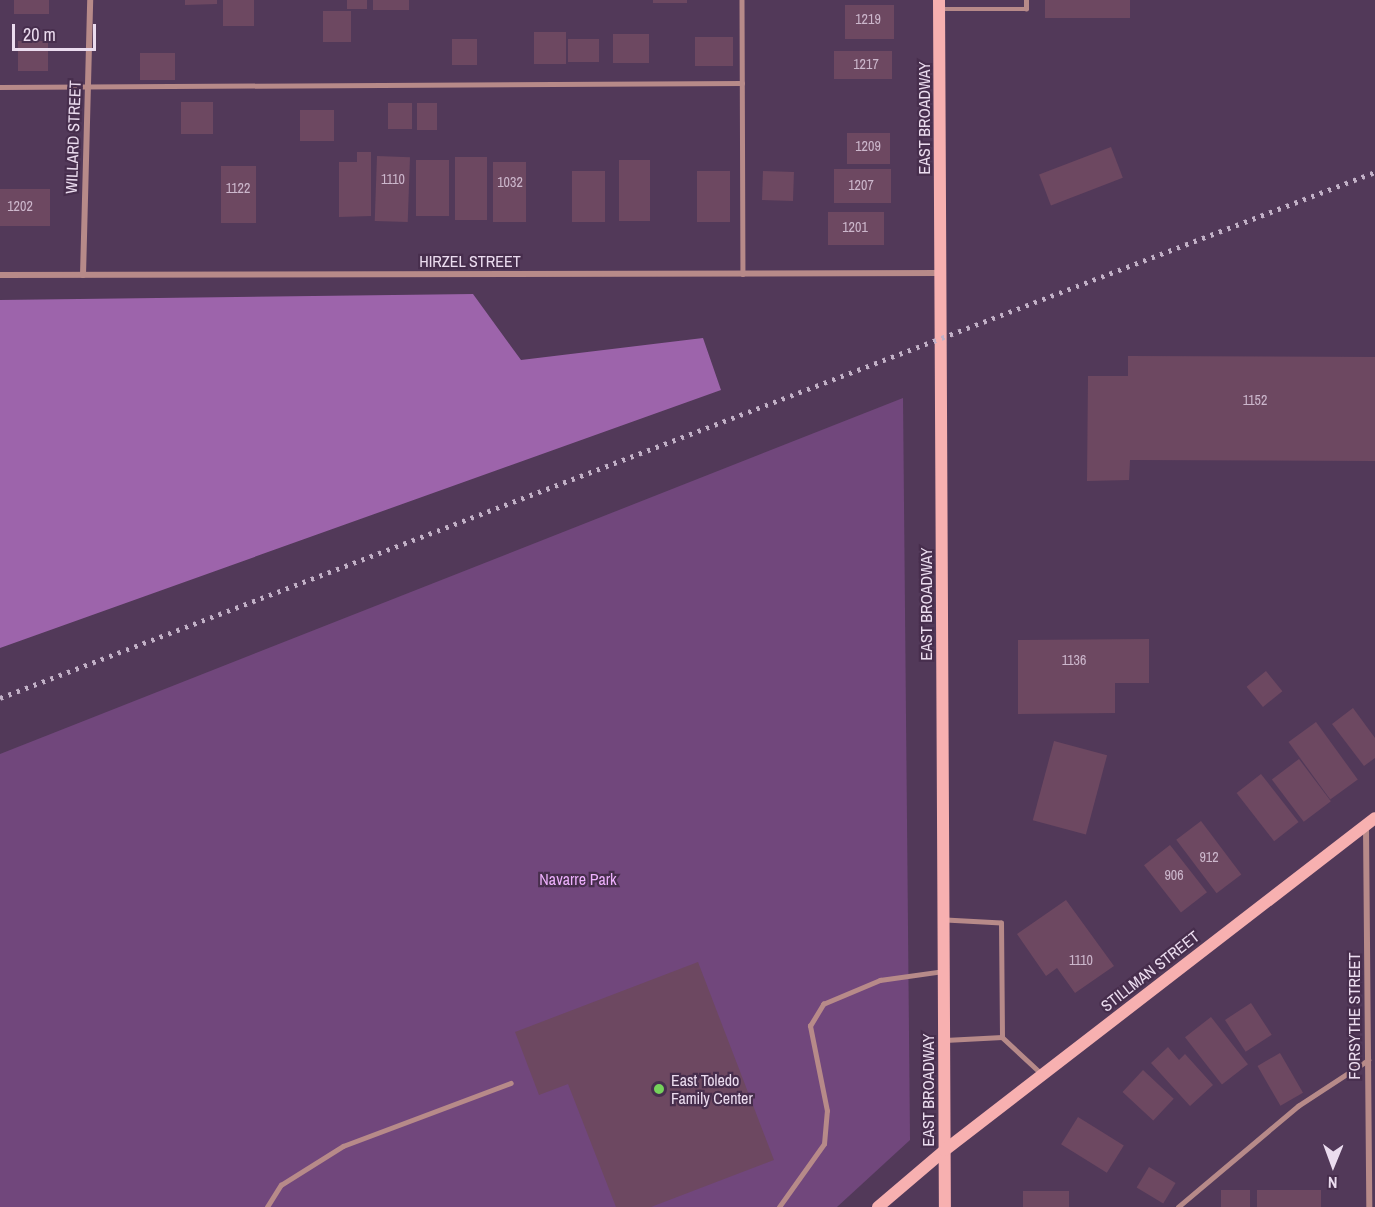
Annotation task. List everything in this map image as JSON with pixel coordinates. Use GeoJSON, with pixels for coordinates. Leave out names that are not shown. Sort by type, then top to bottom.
{"type":"FeatureCollection","features":[{"type":"Feature","properties":{"kind":"street","name":"WILLARD STREET"},"geometry":{"type":"LineString","coordinates":[[83,275],[90,0]]}},
{"type":"Feature","properties":{"kind":"street","name":"EAST BROADWAY"},"geometry":{"type":"LineString","coordinates":[[939,4],[945,1207]]}},
{"type":"Feature","properties":{"kind":"street","name":"HIRZEL STREET"},"geometry":{"type":"LineString","coordinates":[[0,275],[941,273]]}},
{"type":"Feature","properties":{"kind":"street","name":"FORSYTHE STREET"},"geometry":{"type":"LineString","coordinates":[[1369,1207],[1370,822]]}},
{"type":"Feature","properties":{"kind":"street","name":"STILLMAN STREET"},"geometry":{"type":"LineString","coordinates":[[878,1207],[945,1150],[1370,822]]}},
{"type":"Feature","properties":{"kind":"lane"},"geometry":{"type":"LineString","coordinates":[[742,0],[743,274]]}},
{"type":"Feature","properties":{"kind":"lane"},"geometry":{"type":"LineString","coordinates":[[939,4],[1026,9],[1026,0]]}},
{"type":"Feature","properties":{"kind":"lane"},"geometry":{"type":"LineString","coordinates":[[0,87],[742,83]]}},
{"type":"Feature","properties":{"kind":"lane"},"geometry":{"type":"LineString","coordinates":[[944,920],[1001,923],[1002,1037]]}},
{"type":"Feature","properties":{"kind":"lane"},"geometry":{"type":"LineString","coordinates":[[779,1207],[824,1144],[826,1112],[810,1026],[823,1004],[880,980],[944,971]]}},
{"type":"Feature","properties":{"kind":"lane"},"geometry":{"type":"LineString","coordinates":[[944,1040],[1002,1037],[1043,1075]]}},
{"type":"Feature","properties":{"kind":"lane"},"geometry":{"type":"LineString","coordinates":[[1178,1207],[1298,1106],[1368,1060]]}},
{"type":"Feature","properties":{"kind":"lane"},"geometry":{"type":"LineString","coordinates":[[267,1207],[281,1185],[343,1146],[511,1083]]}},
{"type":"Feature","properties":{"kind":"green space","name":"Navarre Park"},"geometry":{"type":"Polygon","coordinates":[[[903,398],[910,1140],[837,1207],[0,1207],[0,754],[903,398]]]}},
{"type":"Feature","properties":{"kind":"shaded area"},"geometry":{"type":"Polygon","coordinates":[[[473,294],[521,360],[703,338],[721,390],[0,648],[0,300],[473,294]]]}},
{"type":"Feature","properties":{"kind":"building"},"geometry":{"type":"Polygon","coordinates":[[[14,0],[49,0],[49,14],[14,14],[14,0]]]}},
{"type":"Feature","properties":{"kind":"building"},"geometry":{"type":"Polygon","coordinates":[[[185,0],[217,0],[217,4],[185,5],[185,0]]]}},
{"type":"Feature","properties":{"kind":"building"},"geometry":{"type":"Polygon","coordinates":[[[223,0],[254,0],[254,26],[223,26],[223,0]]]}},
{"type":"Feature","properties":{"kind":"building"},"geometry":{"type":"Polygon","coordinates":[[[347,0],[367,0],[367,9],[347,9],[347,0]]]}},
{"type":"Feature","properties":{"kind":"building"},"geometry":{"type":"Polygon","coordinates":[[[373,0],[409,0],[409,10],[373,10],[373,0]]]}},
{"type":"Feature","properties":{"kind":"building"},"geometry":{"type":"Polygon","coordinates":[[[653,0],[687,0],[687,3],[653,3],[653,0]]]}},
{"type":"Feature","properties":{"kind":"building"},"geometry":{"type":"Polygon","coordinates":[[[1045,0],[1130,0],[1130,18],[1045,18],[1045,0]]]}},
{"type":"Feature","properties":{"kind":"building"},"geometry":{"type":"Polygon","coordinates":[[[845,5],[894,5],[894,39],[845,39],[845,5]]]}},
{"type":"Feature","properties":{"kind":"building"},"geometry":{"type":"Polygon","coordinates":[[[323,11],[351,11],[351,42],[323,42],[323,11]]]}},
{"type":"Feature","properties":{"kind":"building"},"geometry":{"type":"Polygon","coordinates":[[[534,32],[566,32],[566,64],[534,64],[534,32]]]}},
{"type":"Feature","properties":{"kind":"building"},"geometry":{"type":"Polygon","coordinates":[[[613,34],[649,34],[649,63],[613,63],[613,34]]]}},
{"type":"Feature","properties":{"kind":"building"},"geometry":{"type":"Polygon","coordinates":[[[695,37],[733,37],[733,66],[695,66],[695,37]]]}},
{"type":"Feature","properties":{"kind":"building"},"geometry":{"type":"Polygon","coordinates":[[[452,39],[477,39],[477,65],[452,65],[452,39]]]}},
{"type":"Feature","properties":{"kind":"building"},"geometry":{"type":"Polygon","coordinates":[[[568,39],[599,39],[599,62],[568,62],[568,39]]]}},
{"type":"Feature","properties":{"kind":"building"},"geometry":{"type":"Polygon","coordinates":[[[18,41],[48,41],[48,71],[18,71],[18,41]]]}},
{"type":"Feature","properties":{"kind":"building"},"geometry":{"type":"Polygon","coordinates":[[[834,51],[892,51],[892,79],[834,79],[834,51]]]}},
{"type":"Feature","properties":{"kind":"building"},"geometry":{"type":"Polygon","coordinates":[[[140,53],[175,53],[175,80],[140,80],[140,53]]]}},
{"type":"Feature","properties":{"kind":"building"},"geometry":{"type":"Polygon","coordinates":[[[181,102],[213,102],[213,134],[181,134],[181,102]]]}},
{"type":"Feature","properties":{"kind":"building"},"geometry":{"type":"Polygon","coordinates":[[[388,103],[412,103],[412,129],[388,129],[388,103]]]}},
{"type":"Feature","properties":{"kind":"building"},"geometry":{"type":"Polygon","coordinates":[[[417,103],[437,103],[437,130],[417,130],[417,103]]]}},
{"type":"Feature","properties":{"kind":"building"},"geometry":{"type":"Polygon","coordinates":[[[300,110],[334,110],[334,141],[300,141],[300,110]]]}},
{"type":"Feature","properties":{"kind":"building"},"geometry":{"type":"Polygon","coordinates":[[[847,133],[890,133],[890,164],[847,164],[847,133]]]}},
{"type":"Feature","properties":{"kind":"building"},"geometry":{"type":"Polygon","coordinates":[[[1111,147],[1123,178],[1051,205],[1039,175],[1111,147]]]}},
{"type":"Feature","properties":{"kind":"building"},"geometry":{"type":"Polygon","coordinates":[[[357,152],[371,152],[371,216],[339,217],[339,162],[357,162],[357,152]]]}},
{"type":"Feature","properties":{"kind":"building"},"geometry":{"type":"Polygon","coordinates":[[[377,156],[410,157],[408,222],[375,221],[377,156]]]}},
{"type":"Feature","properties":{"kind":"building"},"geometry":{"type":"Polygon","coordinates":[[[455,157],[487,157],[487,220],[455,220],[455,157]]]}},
{"type":"Feature","properties":{"kind":"building"},"geometry":{"type":"Polygon","coordinates":[[[416,160],[449,160],[449,216],[416,216],[416,160]]]}},
{"type":"Feature","properties":{"kind":"building"},"geometry":{"type":"Polygon","coordinates":[[[619,160],[650,160],[650,221],[619,221],[619,160]]]}},
{"type":"Feature","properties":{"kind":"building"},"geometry":{"type":"Polygon","coordinates":[[[493,162],[526,162],[526,222],[493,222],[493,162]]]}},
{"type":"Feature","properties":{"kind":"building"},"geometry":{"type":"Polygon","coordinates":[[[221,166],[256,166],[256,223],[221,223],[221,166]]]}},
{"type":"Feature","properties":{"kind":"building"},"geometry":{"type":"Polygon","coordinates":[[[834,169],[891,169],[891,203],[834,203],[834,169]]]}},
{"type":"Feature","properties":{"kind":"building"},"geometry":{"type":"Polygon","coordinates":[[[572,171],[605,171],[605,222],[572,222],[572,171]]]}},
{"type":"Feature","properties":{"kind":"building"},"geometry":{"type":"Polygon","coordinates":[[[697,171],[730,171],[730,222],[697,222],[697,171]]]}},
{"type":"Feature","properties":{"kind":"building"},"geometry":{"type":"Polygon","coordinates":[[[763,171],[794,172],[793,201],[762,200],[763,171]]]}},
{"type":"Feature","properties":{"kind":"building"},"geometry":{"type":"Polygon","coordinates":[[[0,189],[50,189],[50,226],[0,226],[0,189]]]}},
{"type":"Feature","properties":{"kind":"building"},"geometry":{"type":"Polygon","coordinates":[[[828,212],[884,212],[884,245],[828,245],[828,212]]]}},
{"type":"Feature","properties":{"kind":"building"},"geometry":{"type":"Polygon","coordinates":[[[1128,356],[1375,357],[1375,461],[1130,460],[1129,480],[1087,481],[1088,376],[1128,376],[1128,356]]]}},
{"type":"Feature","properties":{"kind":"building"},"geometry":{"type":"Polygon","coordinates":[[[1149,639],[1149,683],[1115,683],[1115,713],[1018,714],[1018,640],[1149,639]]]}},
{"type":"Feature","properties":{"kind":"building"},"geometry":{"type":"Polygon","coordinates":[[[1266,671],[1282,691],[1263,707],[1247,687],[1266,671]]]}},
{"type":"Feature","properties":{"kind":"building"},"geometry":{"type":"Polygon","coordinates":[[[1353,708],[1375,738],[1375,758],[1364,766],[1332,724],[1353,708]]]}},
{"type":"Feature","properties":{"kind":"building"},"geometry":{"type":"Polygon","coordinates":[[[1316,722],[1358,779],[1330,799],[1288,742],[1316,722]]]}},
{"type":"Feature","properties":{"kind":"building"},"geometry":{"type":"Polygon","coordinates":[[[1054,741],[1107,755],[1086,834],[1033,820],[1054,741]]]}},
{"type":"Feature","properties":{"kind":"building"},"geometry":{"type":"Polygon","coordinates":[[[1299,759],[1331,801],[1304,822],[1272,779],[1299,759]]]}},
{"type":"Feature","properties":{"kind":"building"},"geometry":{"type":"Polygon","coordinates":[[[1261,774],[1299,822],[1274,841],[1237,793],[1261,774]]]}},
{"type":"Feature","properties":{"kind":"building"},"geometry":{"type":"Polygon","coordinates":[[[1201,821],[1241,875],[1217,893],[1176,840],[1201,821]]]}},
{"type":"Feature","properties":{"kind":"building"},"geometry":{"type":"Polygon","coordinates":[[[1170,845],[1207,892],[1181,913],[1144,865],[1170,845]]]}},
{"type":"Feature","properties":{"kind":"building"},"geometry":{"type":"Polygon","coordinates":[[[1066,900],[1114,966],[1075,993],[1057,968],[1046,976],[1017,934],[1066,900]]]}},
{"type":"Feature","properties":{"kind":"building","name":"East Toledo Family Center"},"geometry":{"type":"Polygon","coordinates":[[[698,962],[774,1160],[651,1207],[616,1207],[568,1084],[539,1095],[515,1032],[698,962]]]}},
{"type":"Feature","properties":{"kind":"building"},"geometry":{"type":"Polygon","coordinates":[[[1251,1003],[1272,1035],[1246,1052],[1225,1020],[1251,1003]]]}},
{"type":"Feature","properties":{"kind":"building"},"geometry":{"type":"Polygon","coordinates":[[[1211,1017],[1248,1064],[1222,1085],[1185,1037],[1211,1017]]]}},
{"type":"Feature","properties":{"kind":"building"},"geometry":{"type":"Polygon","coordinates":[[[1168,1047],[1179,1060],[1185,1054],[1213,1085],[1190,1106],[1151,1063],[1168,1047]]]}},
{"type":"Feature","properties":{"kind":"building"},"geometry":{"type":"Polygon","coordinates":[[[1280,1053],[1303,1093],[1280,1106],[1257,1066],[1280,1053]]]}},
{"type":"Feature","properties":{"kind":"building"},"geometry":{"type":"Polygon","coordinates":[[[1143,1070],[1174,1099],[1153,1121],[1123,1092],[1143,1070]]]}},
{"type":"Feature","properties":{"kind":"building"},"geometry":{"type":"Polygon","coordinates":[[[1078,1117],[1124,1146],[1107,1173],[1061,1144],[1078,1117]]]}},
{"type":"Feature","properties":{"kind":"building"},"geometry":{"type":"Polygon","coordinates":[[[1149,1167],[1176,1183],[1163,1204],[1137,1188],[1149,1167]]]}},
{"type":"Feature","properties":{"kind":"building"},"geometry":{"type":"Polygon","coordinates":[[[1221,1190],[1250,1190],[1250,1207],[1221,1207],[1221,1190]]]}},
{"type":"Feature","properties":{"kind":"building"},"geometry":{"type":"Polygon","coordinates":[[[1257,1190],[1321,1190],[1321,1207],[1257,1207],[1257,1190]]]}},
{"type":"Feature","properties":{"kind":"building"},"geometry":{"type":"Polygon","coordinates":[[[1023,1191],[1069,1191],[1069,1207],[1023,1207],[1023,1191]]]}},
{"type":"Feature","properties":{"kind":"railway"},"geometry":{"type":"LineString","coordinates":[[0,698],[1375,172]]}},
{"type":"Feature","properties":{"kind":"place","name":"East Toledo Family Center"},"geometry":{"type":"Point","coordinates":[659,1089]}}]}
